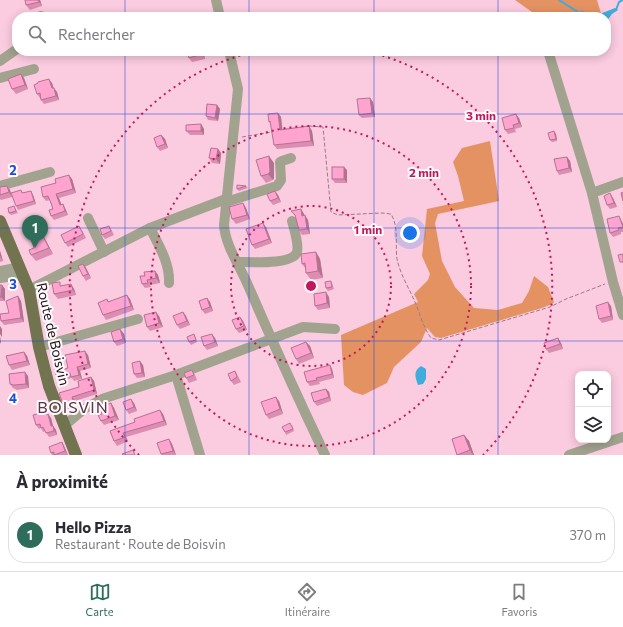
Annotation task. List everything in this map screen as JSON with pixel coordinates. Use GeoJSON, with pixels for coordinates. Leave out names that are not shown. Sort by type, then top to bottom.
{"type":"FeatureCollection","features":[{"type":"Feature","properties":{"kind":"main road","name":"Route de Boisvin"},"geometry":{"type":"LineString","coordinates":[[0,221],[29,290],[38,347],[49,386],[76,455]]}},
{"type":"Feature","properties":{"kind":"street"},"geometry":{"type":"LineString","coordinates":[[216,0],[219,12]]}},
{"type":"Feature","properties":{"kind":"street"},"geometry":{"type":"LineString","coordinates":[[0,61],[12,53]]}},
{"type":"Feature","properties":{"kind":"street"},"geometry":{"type":"LineString","coordinates":[[230,56],[238,89],[224,232],[271,339],[325,455]]}},
{"type":"Feature","properties":{"kind":"street"},"geometry":{"type":"LineString","coordinates":[[550,56],[592,193],[613,282],[623,315]]}},
{"type":"Feature","properties":{"kind":"street"},"geometry":{"type":"LineString","coordinates":[[0,78],[34,69]]}},
{"type":"Feature","properties":{"kind":"street"},"geometry":{"type":"LineString","coordinates":[[29,290],[150,228],[226,201],[277,186],[281,180],[280,162],[290,158]]}},
{"type":"Feature","properties":{"kind":"street"},"geometry":{"type":"LineString","coordinates":[[0,186],[50,172]]}},
{"type":"Feature","properties":{"kind":"street"},"geometry":{"type":"LineString","coordinates":[[592,193],[623,182]]}},
{"type":"Feature","properties":{"kind":"street"},"geometry":{"type":"LineString","coordinates":[[88,218],[104,252]]}},
{"type":"Feature","properties":{"kind":"street"},"geometry":{"type":"LineString","coordinates":[[238,262],[283,261],[292,258],[296,254],[298,248],[292,221]]}},
{"type":"Feature","properties":{"kind":"street"},"geometry":{"type":"LineString","coordinates":[[150,228],[165,257],[169,273],[169,283]]}},
{"type":"Feature","properties":{"kind":"street"},"geometry":{"type":"LineString","coordinates":[[0,271],[22,271]]}},
{"type":"Feature","properties":{"kind":"street"},"geometry":{"type":"LineString","coordinates":[[0,278],[22,271]]}},
{"type":"Feature","properties":{"kind":"street"},"geometry":{"type":"LineString","coordinates":[[38,347],[138,319]]}},
{"type":"Feature","properties":{"kind":"street"},"geometry":{"type":"LineString","coordinates":[[64,426],[92,403],[176,375],[302,327],[335,329]]}},
{"type":"Feature","properties":{"kind":"street"},"geometry":{"type":"LineString","coordinates":[[176,375],[200,455]]}},
{"type":"Feature","properties":{"kind":"street"},"geometry":{"type":"LineString","coordinates":[[569,455],[623,437]]}},
{"type":"Feature","properties":{"kind":"path"},"geometry":{"type":"LineString","coordinates":[[293,128],[308,126],[323,127],[331,212],[338,215],[391,214],[395,221],[397,259],[425,329],[431,338],[439,340],[550,307],[601,284],[613,282]]}},
{"type":"Feature","properties":{"kind":"path"},"geometry":{"type":"LineString","coordinates":[[233,139],[278,131]]}},
{"type":"Feature","properties":{"kind":"shaded area"},"geometry":{"type":"Polygon","coordinates":[[[515,0],[597,0],[601,12],[532,12],[515,0]]]}},
{"type":"Feature","properties":{"kind":"shaded area"},"geometry":{"type":"Polygon","coordinates":[[[490,141],[499,201],[438,214],[435,223],[442,261],[455,287],[474,308],[498,310],[522,303],[529,291],[534,276],[548,287],[554,302],[542,308],[441,338],[435,337],[427,328],[421,342],[394,367],[387,383],[363,395],[353,392],[344,385],[341,335],[418,302],[414,294],[428,280],[430,274],[422,256],[427,209],[464,201],[453,162],[462,148],[490,141]]]}},
{"type":"Feature","properties":{"kind":"water"},"geometry":{"type":"Polygon","coordinates":[[[615,8],[618,10],[611,15],[611,12],[605,12],[615,8]]]}},
{"type":"Feature","properties":{"kind":"water"},"geometry":{"type":"Polygon","coordinates":[[[421,366],[426,369],[426,379],[423,384],[418,385],[415,374],[421,366]]]}},
{"type":"Feature","properties":{"kind":"building"},"geometry":{"type":"Polygon","coordinates":[[[25,0],[38,0],[39,2],[26,5],[25,0]]]}},
{"type":"Feature","properties":{"kind":"building"},"geometry":{"type":"Polygon","coordinates":[[[21,74],[25,85],[12,89],[8,79],[21,74]]]}},
{"type":"Feature","properties":{"kind":"building"},"geometry":{"type":"Polygon","coordinates":[[[49,79],[56,96],[41,100],[40,93],[37,94],[34,85],[38,82],[49,79]]]}},
{"type":"Feature","properties":{"kind":"building"},"geometry":{"type":"Polygon","coordinates":[[[370,98],[372,113],[359,115],[357,99],[370,98]]]}},
{"type":"Feature","properties":{"kind":"building"},"geometry":{"type":"Polygon","coordinates":[[[207,104],[217,105],[215,118],[206,116],[207,104]]]}},
{"type":"Feature","properties":{"kind":"building"},"geometry":{"type":"Polygon","coordinates":[[[278,113],[280,130],[309,126],[311,141],[274,145],[268,114],[278,113]]]}},
{"type":"Feature","properties":{"kind":"building"},"geometry":{"type":"Polygon","coordinates":[[[516,114],[519,123],[513,125],[514,128],[505,130],[502,118],[516,114]]]}},
{"type":"Feature","properties":{"kind":"building"},"geometry":{"type":"Polygon","coordinates":[[[201,124],[201,131],[186,131],[186,125],[201,124]]]}},
{"type":"Feature","properties":{"kind":"building"},"geometry":{"type":"Polygon","coordinates":[[[554,131],[556,139],[550,140],[548,133],[554,131]]]}},
{"type":"Feature","properties":{"kind":"building"},"geometry":{"type":"Polygon","coordinates":[[[161,135],[165,144],[157,147],[154,138],[161,135]]]}},
{"type":"Feature","properties":{"kind":"building"},"geometry":{"type":"Polygon","coordinates":[[[211,148],[218,149],[216,159],[209,158],[211,148]]]}},
{"type":"Feature","properties":{"kind":"building"},"geometry":{"type":"Polygon","coordinates":[[[269,156],[270,172],[261,176],[256,160],[269,156]]]}},
{"type":"Feature","properties":{"kind":"building"},"geometry":{"type":"Polygon","coordinates":[[[567,157],[569,168],[557,171],[554,159],[567,157]]]}},
{"type":"Feature","properties":{"kind":"building"},"geometry":{"type":"Polygon","coordinates":[[[332,167],[344,167],[344,179],[332,179],[332,167]]]}},
{"type":"Feature","properties":{"kind":"building"},"geometry":{"type":"Polygon","coordinates":[[[69,175],[73,189],[56,194],[60,205],[63,204],[65,211],[51,216],[49,210],[53,209],[51,203],[48,196],[43,197],[41,187],[56,183],[55,179],[69,175]]]}},
{"type":"Feature","properties":{"kind":"building"},"geometry":{"type":"Polygon","coordinates":[[[237,185],[246,186],[237,189],[237,185]]]}},
{"type":"Feature","properties":{"kind":"building"},"geometry":{"type":"Polygon","coordinates":[[[7,186],[9,192],[0,195],[0,187],[7,186]]]}},
{"type":"Feature","properties":{"kind":"building"},"geometry":{"type":"Polygon","coordinates":[[[21,190],[22,193],[31,191],[34,201],[16,206],[11,193],[21,190]]]}},
{"type":"Feature","properties":{"kind":"building"},"geometry":{"type":"Polygon","coordinates":[[[275,191],[278,198],[270,201],[267,194],[275,191]]]}},
{"type":"Feature","properties":{"kind":"building"},"geometry":{"type":"Polygon","coordinates":[[[610,193],[614,203],[607,205],[604,196],[610,193]]]}},
{"type":"Feature","properties":{"kind":"building"},"geometry":{"type":"Polygon","coordinates":[[[243,203],[247,215],[232,219],[229,207],[243,203]]]}},
{"type":"Feature","properties":{"kind":"building"},"geometry":{"type":"Polygon","coordinates":[[[14,206],[16,211],[9,213],[8,208],[14,206]]]}},
{"type":"Feature","properties":{"kind":"building"},"geometry":{"type":"Polygon","coordinates":[[[301,209],[302,216],[305,215],[307,229],[299,230],[295,215],[291,211],[301,209]]]}},
{"type":"Feature","properties":{"kind":"building"},"geometry":{"type":"Polygon","coordinates":[[[619,216],[623,227],[610,233],[607,219],[619,216]]]}},
{"type":"Feature","properties":{"kind":"building"},"geometry":{"type":"Polygon","coordinates":[[[263,223],[269,239],[252,245],[246,229],[263,223]]]}},
{"type":"Feature","properties":{"kind":"building"},"geometry":{"type":"Polygon","coordinates":[[[79,226],[83,234],[65,243],[61,235],[79,226]]]}},
{"type":"Feature","properties":{"kind":"building"},"geometry":{"type":"Polygon","coordinates":[[[109,226],[111,231],[102,235],[100,229],[109,226]]]}},
{"type":"Feature","properties":{"kind":"building"},"geometry":{"type":"Polygon","coordinates":[[[42,234],[49,248],[31,255],[29,250],[34,248],[31,238],[42,234]]]}},
{"type":"Feature","properties":{"kind":"building"},"geometry":{"type":"Polygon","coordinates":[[[316,252],[318,271],[306,273],[305,263],[302,264],[301,254],[316,252]]]}},
{"type":"Feature","properties":{"kind":"building"},"geometry":{"type":"Polygon","coordinates":[[[623,254],[623,262],[620,262],[618,255],[623,254]]]}},
{"type":"Feature","properties":{"kind":"building"},"geometry":{"type":"Polygon","coordinates":[[[83,264],[88,274],[83,276],[78,266],[83,264]]]}},
{"type":"Feature","properties":{"kind":"building"},"geometry":{"type":"Polygon","coordinates":[[[155,271],[156,278],[147,280],[148,283],[142,284],[140,276],[145,276],[144,272],[155,271]]]}},
{"type":"Feature","properties":{"kind":"building"},"geometry":{"type":"Polygon","coordinates":[[[331,281],[332,287],[326,288],[325,282],[331,281]]]}},
{"type":"Feature","properties":{"kind":"building"},"geometry":{"type":"Polygon","coordinates":[[[60,282],[60,286],[71,284],[73,290],[54,294],[52,283],[60,282]]]}},
{"type":"Feature","properties":{"kind":"building"},"geometry":{"type":"Polygon","coordinates":[[[0,285],[2,285],[1,297],[0,297],[0,285]]]}},
{"type":"Feature","properties":{"kind":"building"},"geometry":{"type":"Polygon","coordinates":[[[326,292],[327,303],[315,306],[314,294],[326,292]]]}},
{"type":"Feature","properties":{"kind":"building"},"geometry":{"type":"Polygon","coordinates":[[[127,295],[131,306],[103,315],[98,303],[107,299],[108,302],[127,295]]]}},
{"type":"Feature","properties":{"kind":"building"},"geometry":{"type":"Polygon","coordinates":[[[18,296],[21,318],[1,321],[0,314],[9,313],[6,301],[18,296]]]}},
{"type":"Feature","properties":{"kind":"building"},"geometry":{"type":"Polygon","coordinates":[[[207,298],[210,307],[202,310],[199,301],[207,298]]]}},
{"type":"Feature","properties":{"kind":"building"},"geometry":{"type":"Polygon","coordinates":[[[608,302],[611,316],[599,319],[596,306],[608,302]]]}},
{"type":"Feature","properties":{"kind":"building"},"geometry":{"type":"Polygon","coordinates":[[[156,312],[159,323],[147,327],[144,315],[156,312]]]}},
{"type":"Feature","properties":{"kind":"building"},"geometry":{"type":"Polygon","coordinates":[[[183,312],[187,321],[177,325],[173,316],[183,312]]]}},
{"type":"Feature","properties":{"kind":"building"},"geometry":{"type":"Polygon","coordinates":[[[240,317],[244,326],[236,329],[232,320],[240,317]]]}},
{"type":"Feature","properties":{"kind":"building"},"geometry":{"type":"Polygon","coordinates":[[[120,329],[123,339],[114,342],[111,332],[120,329]]]}},
{"type":"Feature","properties":{"kind":"building"},"geometry":{"type":"Polygon","coordinates":[[[194,334],[196,340],[189,342],[187,337],[194,334]]]}},
{"type":"Feature","properties":{"kind":"building"},"geometry":{"type":"Polygon","coordinates":[[[212,334],[215,342],[204,346],[201,337],[212,334]]]}},
{"type":"Feature","properties":{"kind":"building"},"geometry":{"type":"Polygon","coordinates":[[[558,338],[560,344],[546,349],[544,343],[558,338]]]}},
{"type":"Feature","properties":{"kind":"building"},"geometry":{"type":"Polygon","coordinates":[[[306,342],[311,353],[296,359],[291,348],[306,342]]]}},
{"type":"Feature","properties":{"kind":"building"},"geometry":{"type":"Polygon","coordinates":[[[85,351],[88,364],[77,367],[79,375],[71,377],[70,373],[57,377],[55,372],[68,368],[65,355],[85,351]]]}},
{"type":"Feature","properties":{"kind":"building"},"geometry":{"type":"Polygon","coordinates":[[[24,352],[27,361],[9,365],[6,356],[24,352]]]}},
{"type":"Feature","properties":{"kind":"building"},"geometry":{"type":"Polygon","coordinates":[[[140,361],[142,373],[134,374],[132,363],[140,361]]]}},
{"type":"Feature","properties":{"kind":"building"},"geometry":{"type":"Polygon","coordinates":[[[330,365],[332,374],[307,382],[304,372],[330,365]]]}},
{"type":"Feature","properties":{"kind":"building"},"geometry":{"type":"Polygon","coordinates":[[[192,370],[194,375],[186,378],[184,373],[192,370]]]}},
{"type":"Feature","properties":{"kind":"building"},"geometry":{"type":"Polygon","coordinates":[[[235,371],[237,377],[231,381],[228,374],[235,371]]]}},
{"type":"Feature","properties":{"kind":"building"},"geometry":{"type":"Polygon","coordinates":[[[25,372],[26,384],[10,384],[9,374],[25,372]]]}},
{"type":"Feature","properties":{"kind":"building"},"geometry":{"type":"Polygon","coordinates":[[[91,377],[94,390],[72,397],[74,403],[64,407],[59,393],[79,387],[78,381],[91,377]]]}},
{"type":"Feature","properties":{"kind":"building"},"geometry":{"type":"Polygon","coordinates":[[[326,389],[329,397],[314,402],[311,393],[326,389]]]}},
{"type":"Feature","properties":{"kind":"building"},"geometry":{"type":"Polygon","coordinates":[[[276,397],[280,409],[266,415],[261,402],[276,397]]]}},
{"type":"Feature","properties":{"kind":"building"},"geometry":{"type":"Polygon","coordinates":[[[131,399],[134,407],[126,410],[123,402],[131,399]]]}},
{"type":"Feature","properties":{"kind":"building"},"geometry":{"type":"Polygon","coordinates":[[[111,403],[115,416],[101,421],[98,415],[102,414],[100,407],[111,403]]]}},
{"type":"Feature","properties":{"kind":"building"},"geometry":{"type":"Polygon","coordinates":[[[160,410],[164,421],[123,433],[125,437],[114,441],[110,431],[135,422],[134,419],[160,410]]]}},
{"type":"Feature","properties":{"kind":"building"},"geometry":{"type":"Polygon","coordinates":[[[46,412],[54,431],[46,433],[43,427],[41,428],[40,424],[36,425],[33,415],[46,412]]]}},
{"type":"Feature","properties":{"kind":"building"},"geometry":{"type":"Polygon","coordinates":[[[290,423],[293,429],[285,432],[282,427],[290,423]]]}},
{"type":"Feature","properties":{"kind":"building"},"geometry":{"type":"Polygon","coordinates":[[[464,435],[470,450],[457,455],[452,439],[464,435]]]}},
{"type":"Feature","properties":{"kind":"building"},"geometry":{"type":"Polygon","coordinates":[[[169,439],[173,451],[161,454],[157,443],[169,439]]]}},
{"type":"Feature","properties":{"kind":"building"},"geometry":{"type":"Polygon","coordinates":[[[62,442],[65,451],[54,455],[54,452],[51,453],[49,447],[62,442]]]}},
{"type":"Feature","properties":{"kind":"building"},"geometry":{"type":"Polygon","coordinates":[[[133,450],[135,455],[122,454],[133,450]]]}},
{"type":"Feature","properties":{"kind":"waterway"},"geometry":{"type":"LineString","coordinates":[[559,0],[578,12]]}},
{"type":"Feature","properties":{"kind":"waterway"},"geometry":{"type":"LineString","coordinates":[[616,10],[619,2],[623,0]]}},
{"type":"Feature","properties":{"kind":"place","name":"Hello Pizza"},"geometry":{"type":"Point","coordinates":[35,248]}},
{"type":"Feature","properties":{"kind":"district","name":"BOISVIN"},"geometry":{"type":"Point","coordinates":[73,407]}}]}
